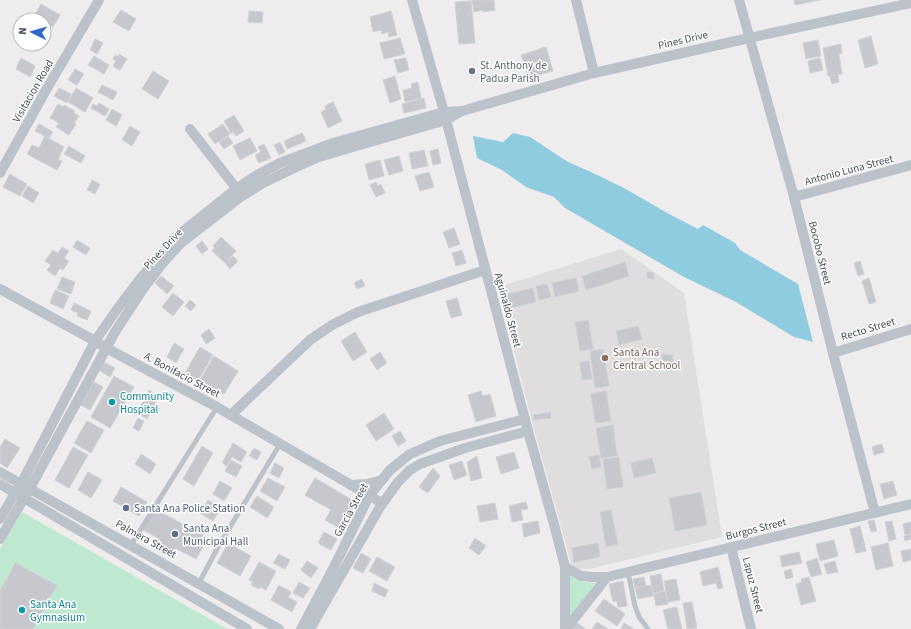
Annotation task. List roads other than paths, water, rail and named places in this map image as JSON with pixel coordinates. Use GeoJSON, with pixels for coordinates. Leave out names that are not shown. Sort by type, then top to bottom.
{"type":"FeatureCollection","features":[{"type":"Feature","properties":{"kind":"street","name":"Visitacion Road"},"geometry":{"type":"LineString","coordinates":[[0,173],[46,90],[99,0]]}},
{"type":"Feature","properties":{"kind":"street","name":"Aguinaldo Street"},"geometry":{"type":"LineString","coordinates":[[412,0],[445,116],[565,567],[565,629]]}},
{"type":"Feature","properties":{"kind":"street"},"geometry":{"type":"LineString","coordinates":[[576,0],[594,73]]}},
{"type":"Feature","properties":{"kind":"street","name":"Bocobo Street"},"geometry":{"type":"LineString","coordinates":[[739,0],[794,197],[875,513]]}},
{"type":"Feature","properties":{"kind":"street","name":"Pines Drive"},"geometry":{"type":"LineString","coordinates":[[0,519],[25,486],[115,332],[143,289],[162,264],[181,243],[239,193],[257,175],[280,163],[333,143],[445,116],[594,73],[911,3]]}},
{"type":"Feature","properties":{"kind":"street"},"geometry":{"type":"LineString","coordinates":[[190,129],[239,193]]}},
{"type":"Feature","properties":{"kind":"street","name":"Antonio Luna Street"},"geometry":{"type":"LineString","coordinates":[[794,197],[911,165]]}},
{"type":"Feature","properties":{"kind":"street","name":"Pines Drive"},"geometry":{"type":"LineString","coordinates":[[25,486],[95,341],[118,308],[140,279],[176,237],[239,193]]}},
{"type":"Feature","properties":{"kind":"street"},"geometry":{"type":"LineString","coordinates":[[231,414],[310,340],[332,325],[358,312],[485,270]]}},
{"type":"Feature","properties":{"kind":"street","name":"A. Bonifacio Street"},"geometry":{"type":"LineString","coordinates":[[0,289],[106,348],[231,414],[382,504]]}},
{"type":"Feature","properties":{"kind":"street","name":"Recto Street"},"geometry":{"type":"LineString","coordinates":[[833,353],[911,329]]}},
{"type":"Feature","properties":{"kind":"street","name":"Garcia Street"},"geometry":{"type":"LineString","coordinates":[[301,629],[370,496],[390,470],[410,454],[440,441],[525,419]]}},
{"type":"Feature","properties":{"kind":"street","name":"Garcia Street"},"geometry":{"type":"LineString","coordinates":[[310,629],[382,504],[398,482],[410,470],[420,464],[464,448],[528,431]]}},
{"type":"Feature","properties":{"kind":"street","name":"Palmera Street"},"geometry":{"type":"LineString","coordinates":[[0,472],[166,564],[279,629]]}},
{"type":"Feature","properties":{"kind":"street"},"geometry":{"type":"LineString","coordinates":[[351,485],[367,484],[383,479]]}},
{"type":"Feature","properties":{"kind":"street"},"geometry":{"type":"LineString","coordinates":[[0,484],[247,629]]}},
{"type":"Feature","properties":{"kind":"street","name":"Pines Drive"},"geometry":{"type":"LineString","coordinates":[[0,539],[19,495]]}},
{"type":"Feature","properties":{"kind":"street","name":"Burgos Street"},"geometry":{"type":"LineString","coordinates":[[565,567],[581,576],[607,577],[911,504]]}},
{"type":"Feature","properties":{"kind":"street","name":"Lapuz Street"},"geometry":{"type":"LineString","coordinates":[[731,548],[751,629]]}},
{"type":"Feature","properties":{"kind":"street"},"geometry":{"type":"LineString","coordinates":[[158,577],[166,564]]}},
{"type":"Feature","properties":{"kind":"street"},"geometry":{"type":"LineString","coordinates":[[565,629],[607,577]]}},
{"type":"Feature","properties":{"kind":"lane"},"geometry":{"type":"LineString","coordinates":[[131,545],[217,407]]}},
{"type":"Feature","properties":{"kind":"lane"},"geometry":{"type":"LineString","coordinates":[[199,583],[218,548],[280,444]]}},
{"type":"Feature","properties":{"kind":"lane"},"geometry":{"type":"LineString","coordinates":[[628,572],[635,606],[639,617],[648,629]]}},
{"type":"Feature","properties":{"kind":"water"},"geometry":{"type":"Polygon","coordinates":[[[513,133],[530,137],[568,162],[624,188],[698,229],[703,225],[735,243],[740,250],[798,284],[813,342],[794,337],[736,302],[684,277],[565,208],[554,197],[526,187],[502,170],[477,158],[473,136],[503,142],[513,133]]]}},
{"type":"Feature","properties":{"kind":"place","name":"St. Anthony de Padua Parish"},"geometry":{"type":"Point","coordinates":[472,71]}},
{"type":"Feature","properties":{"kind":"place","name":"Santa Ana Central School"},"geometry":{"type":"Point","coordinates":[605,358]}},
{"type":"Feature","properties":{"kind":"place","name":"Community Hospital"},"geometry":{"type":"Point","coordinates":[112,402]}},
{"type":"Feature","properties":{"kind":"place","name":"Santa Ana Police Station"},"geometry":{"type":"Point","coordinates":[126,508]}},
{"type":"Feature","properties":{"kind":"place","name":"Santa Ana Municipal Hall"},"geometry":{"type":"Point","coordinates":[175,534]}},
{"type":"Feature","properties":{"kind":"place","name":"Santa Ana Gymnasium"},"geometry":{"type":"Point","coordinates":[22,610]}}]}
